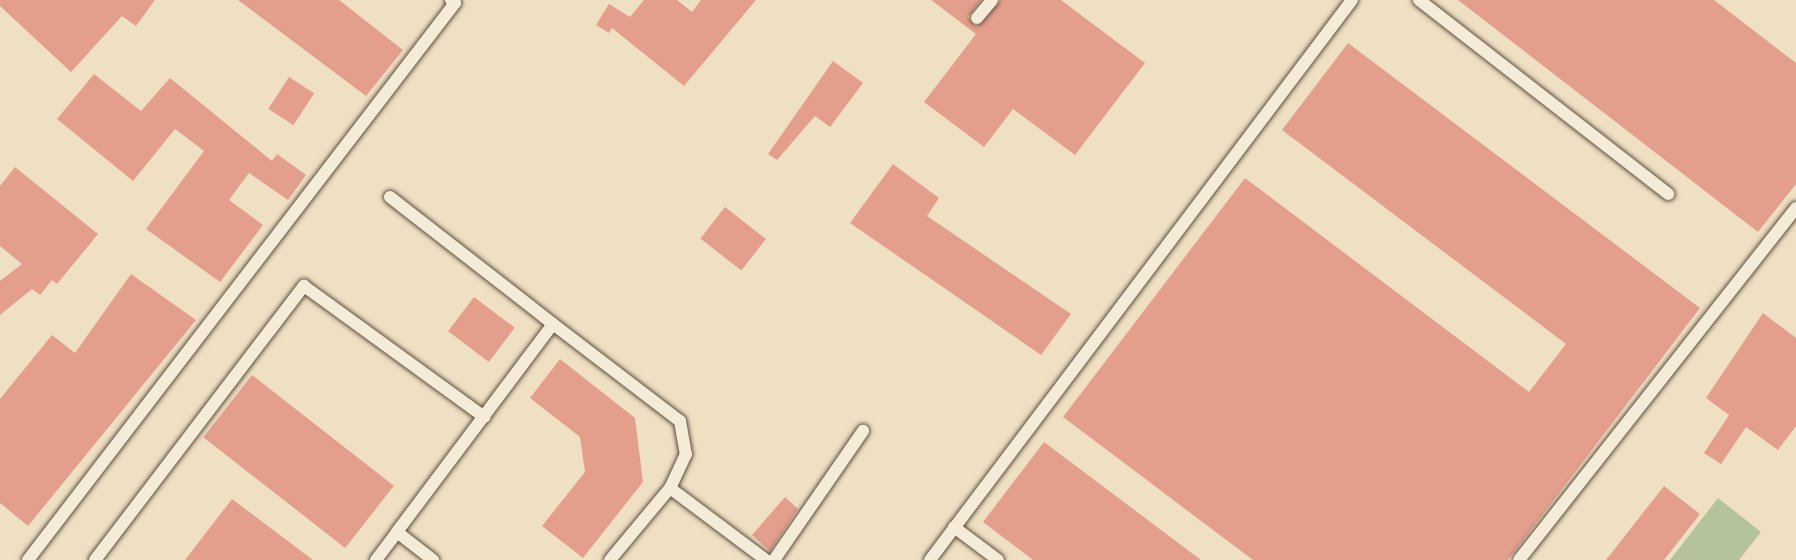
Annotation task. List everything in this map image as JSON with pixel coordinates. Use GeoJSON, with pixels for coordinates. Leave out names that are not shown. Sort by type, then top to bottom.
{"type":"FeatureCollection","features":[{"type":"Feature","properties":{"kind":"lane"},"geometry":{"type":"LineString","coordinates":[[28,560],[455,3],[451,0]]}},
{"type":"Feature","properties":{"kind":"lane"},"geometry":{"type":"LineString","coordinates":[[977,18],[992,0]]}},
{"type":"Feature","properties":{"kind":"lane"},"geometry":{"type":"LineString","coordinates":[[930,560],[1352,0]]}},
{"type":"Feature","properties":{"kind":"lane"},"geometry":{"type":"LineString","coordinates":[[1419,0],[1668,194]]}},
{"type":"Feature","properties":{"kind":"lane"},"geometry":{"type":"LineString","coordinates":[[390,197],[680,421],[687,454],[670,488],[610,560]]}},
{"type":"Feature","properties":{"kind":"lane"},"geometry":{"type":"LineString","coordinates":[[1519,560],[1796,208]]}},
{"type":"Feature","properties":{"kind":"lane"},"geometry":{"type":"LineString","coordinates":[[95,560],[304,286],[484,417]]}},
{"type":"Feature","properties":{"kind":"lane"},"geometry":{"type":"LineString","coordinates":[[376,560],[553,324]]}},
{"type":"Feature","properties":{"kind":"lane"},"geometry":{"type":"LineString","coordinates":[[774,560],[863,431]]}},
{"type":"Feature","properties":{"kind":"lane"},"geometry":{"type":"LineString","coordinates":[[670,488],[766,560]]}},
{"type":"Feature","properties":{"kind":"lane"},"geometry":{"type":"LineString","coordinates":[[954,527],[998,560]]}},
{"type":"Feature","properties":{"kind":"lane"},"geometry":{"type":"LineString","coordinates":[[397,532],[433,560]]}},
{"type":"Feature","properties":{"kind":"green space"},"geometry":{"type":"Polygon","coordinates":[[[1718,498],[1761,532],[1739,560],[1670,560],[1718,498]]]}},
{"type":"Feature","properties":{"kind":"building"},"geometry":{"type":"Polygon","coordinates":[[[0,0],[155,0],[136,26],[122,16],[71,72],[0,6],[0,0]]]}},
{"type":"Feature","properties":{"kind":"building"},"geometry":{"type":"Polygon","coordinates":[[[238,0],[339,0],[403,50],[366,96],[238,0]]]}},
{"type":"Feature","properties":{"kind":"building"},"geometry":{"type":"Polygon","coordinates":[[[644,0],[677,0],[692,12],[701,0],[756,0],[684,86],[612,28],[609,33],[596,25],[609,4],[630,17],[644,0]]]}},
{"type":"Feature","properties":{"kind":"building"},"geometry":{"type":"Polygon","coordinates":[[[931,0],[981,0],[968,17],[976,27],[1001,0],[1061,0],[1145,63],[1075,155],[1013,109],[984,147],[924,102],[976,34],[931,0]]]}},
{"type":"Feature","properties":{"kind":"building"},"geometry":{"type":"Polygon","coordinates":[[[1458,0],[1714,0],[1796,63],[1796,184],[1758,232],[1458,0]]]}},
{"type":"Feature","properties":{"kind":"building"},"geometry":{"type":"Polygon","coordinates":[[[1348,43],[1700,308],[1508,560],[1253,560],[1063,417],[1245,178],[1529,392],[1566,344],[1282,130],[1348,43]]]}},
{"type":"Feature","properties":{"kind":"building"},"geometry":{"type":"Polygon","coordinates":[[[833,61],[863,83],[830,127],[815,116],[777,160],[768,154],[833,61]]]}},
{"type":"Feature","properties":{"kind":"building"},"geometry":{"type":"Polygon","coordinates":[[[94,74],[141,111],[170,78],[272,161],[277,154],[306,175],[288,200],[249,173],[229,200],[263,225],[220,282],[146,229],[204,151],[175,129],[133,181],[57,119],[94,74]]]}},
{"type":"Feature","properties":{"kind":"building"},"geometry":{"type":"Polygon","coordinates":[[[289,77],[314,93],[293,125],[268,109],[289,77]]]}},
{"type":"Feature","properties":{"kind":"building"},"geometry":{"type":"Polygon","coordinates":[[[893,164],[939,198],[927,216],[1071,314],[1041,355],[850,223],[893,164]]]}},
{"type":"Feature","properties":{"kind":"building"},"geometry":{"type":"Polygon","coordinates":[[[15,167],[98,234],[57,284],[52,280],[40,295],[32,289],[0,315],[0,281],[22,264],[0,246],[0,186],[15,167]]]}},
{"type":"Feature","properties":{"kind":"building"},"geometry":{"type":"Polygon","coordinates":[[[725,207],[766,239],[741,271],[700,239],[725,207]]]}},
{"type":"Feature","properties":{"kind":"building"},"geometry":{"type":"Polygon","coordinates":[[[131,274],[196,320],[28,526],[0,503],[0,399],[52,335],[75,353],[131,274]]]}},
{"type":"Feature","properties":{"kind":"building"},"geometry":{"type":"Polygon","coordinates":[[[474,297],[515,328],[489,362],[448,331],[474,297]]]}},
{"type":"Feature","properties":{"kind":"building"},"geometry":{"type":"Polygon","coordinates":[[[1763,313],[1796,338],[1796,426],[1778,450],[1746,427],[1721,464],[1704,453],[1729,415],[1706,398],[1763,313]]]}},
{"type":"Feature","properties":{"kind":"building"},"geometry":{"type":"Polygon","coordinates":[[[560,359],[635,418],[643,482],[583,558],[542,526],[585,472],[580,437],[530,398],[560,359]]]}},
{"type":"Feature","properties":{"kind":"building"},"geometry":{"type":"Polygon","coordinates":[[[252,375],[394,486],[345,548],[203,437],[252,375]]]}},
{"type":"Feature","properties":{"kind":"building"},"geometry":{"type":"Polygon","coordinates":[[[1044,442],[1201,560],[1033,560],[983,522],[1044,442]]]}},
{"type":"Feature","properties":{"kind":"building"},"geometry":{"type":"Polygon","coordinates":[[[1664,486],[1700,514],[1664,560],[1606,560],[1664,486]]]}},
{"type":"Feature","properties":{"kind":"building"},"geometry":{"type":"Polygon","coordinates":[[[785,497],[798,509],[770,551],[752,535],[785,497]]]}},
{"type":"Feature","properties":{"kind":"building"},"geometry":{"type":"Polygon","coordinates":[[[232,499],[313,560],[185,560],[232,499]]]}}]}
